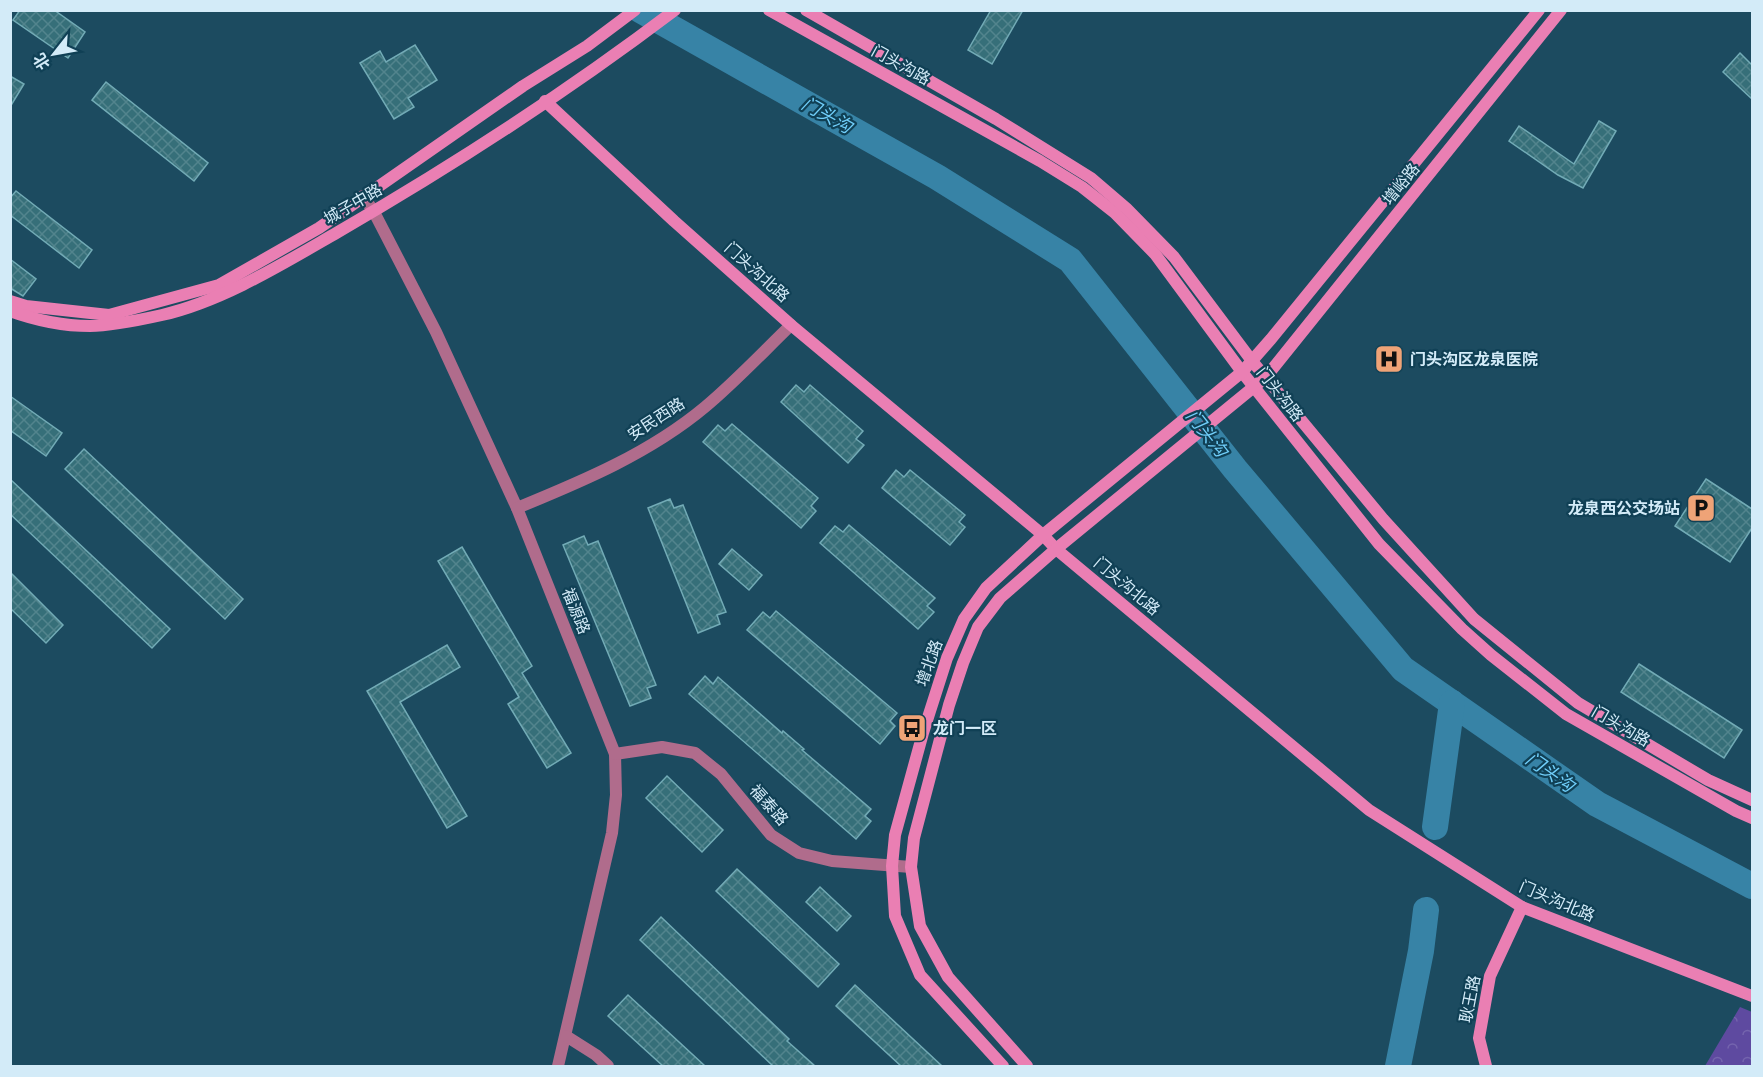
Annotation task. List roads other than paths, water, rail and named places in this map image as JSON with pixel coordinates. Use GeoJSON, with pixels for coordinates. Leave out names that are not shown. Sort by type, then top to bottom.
{"type":"FeatureCollection","features":[{"type":"Feature","properties":{"kind":"street","name":"城子中路"},"geometry":{"type":"LineString","coordinates":[[10,301],[26,306],[109,315],[219,285],[319,228],[523,86],[587,46],[635,10]]}},
{"type":"Feature","properties":{"kind":"street","name":"城子中路"},"geometry":{"type":"LineString","coordinates":[[10,311],[33,319],[91,326],[163,315],[225,293],[294,258],[374,212],[608,61],[675,10]]}},
{"type":"Feature","properties":{"kind":"street","name":"门头沟路"},"geometry":{"type":"LineString","coordinates":[[769,10],[1040,161],[1082,187],[1115,213],[1155,255],[1254,388],[1378,544],[1462,629],[1566,714],[1752,818]]}},
{"type":"Feature","properties":{"kind":"street","name":"门头沟路"},"geometry":{"type":"LineString","coordinates":[[806,10],[996,119],[1091,178],[1126,208],[1174,257],[1252,361],[1383,519],[1474,618],[1578,703],[1708,780],[1752,800]]}},
{"type":"Feature","properties":{"kind":"street","name":"增峪路"},"geometry":{"type":"LineString","coordinates":[[1252,361],[1539,10]]}},
{"type":"Feature","properties":{"kind":"street","name":"增峪路"},"geometry":{"type":"LineString","coordinates":[[1266,377],[1561,10]]}},
{"type":"Feature","properties":{"kind":"street","name":"门头沟北路"},"geometry":{"type":"LineString","coordinates":[[545,101],[791,325],[1369,810],[1522,907],[1752,996]]}},
{"type":"Feature","properties":{"kind":"street","name":"福源路"},"geometry":{"type":"LineString","coordinates":[[363,196],[374,212],[436,332],[517,508],[615,754],[616,795],[612,833],[558,1066]]}},
{"type":"Feature","properties":{"kind":"street","name":"安民西路"},"geometry":{"type":"LineString","coordinates":[[517,508],[586,479],[650,446],[705,407],[791,325]]}},
{"type":"Feature","properties":{"kind":"street","name":"增北路"},"geometry":{"type":"LineString","coordinates":[[1003,1066],[920,975],[895,916],[891,866],[895,835],[923,733],[947,658],[964,619],[986,588],[1043,535],[1242,372],[1252,361]]}},
{"type":"Feature","properties":{"kind":"street","name":"增北路"},"geometry":{"type":"LineString","coordinates":[[1028,1066],[948,977],[920,926],[911,867],[914,838],[949,705],[963,663],[978,627],[1000,598],[1056,549],[1266,377]]}},
{"type":"Feature","properties":{"kind":"street","name":"福泰路"},"geometry":{"type":"LineString","coordinates":[[615,754],[662,747],[695,753],[721,774],[771,835],[799,853],[832,861],[911,867]]}},
{"type":"Feature","properties":{"kind":"street","name":"耿王路"},"geometry":{"type":"LineString","coordinates":[[1486,1066],[1479,1038],[1490,976],[1522,907]]}},
{"type":"Feature","properties":{"kind":"street"},"geometry":{"type":"LineString","coordinates":[[566,1036],[596,1055],[608,1066]]}},
{"type":"Feature","properties":{"kind":"waterway","name":"门头沟"},"geometry":{"type":"LineString","coordinates":[[640,10],[937,177],[1070,260],[1235,469],[1403,669],[1597,804],[1752,886]]}},
{"type":"Feature","properties":{"kind":"waterway"},"geometry":{"type":"LineString","coordinates":[[1435,827],[1452,703]]}},
{"type":"Feature","properties":{"kind":"waterway"},"geometry":{"type":"LineString","coordinates":[[1398,1066],[1421,951],[1426,910]]}},
{"type":"Feature","properties":{"kind":"place","name":"门头沟区龙泉医院"},"geometry":{"type":"Point","coordinates":[1389,359]}},
{"type":"Feature","properties":{"kind":"place","name":"龙泉西公交场站"},"geometry":{"type":"Point","coordinates":[1701,508]}},
{"type":"Feature","properties":{"kind":"place","name":"龙门一区"},"geometry":{"type":"Point","coordinates":[912,728]}}]}
